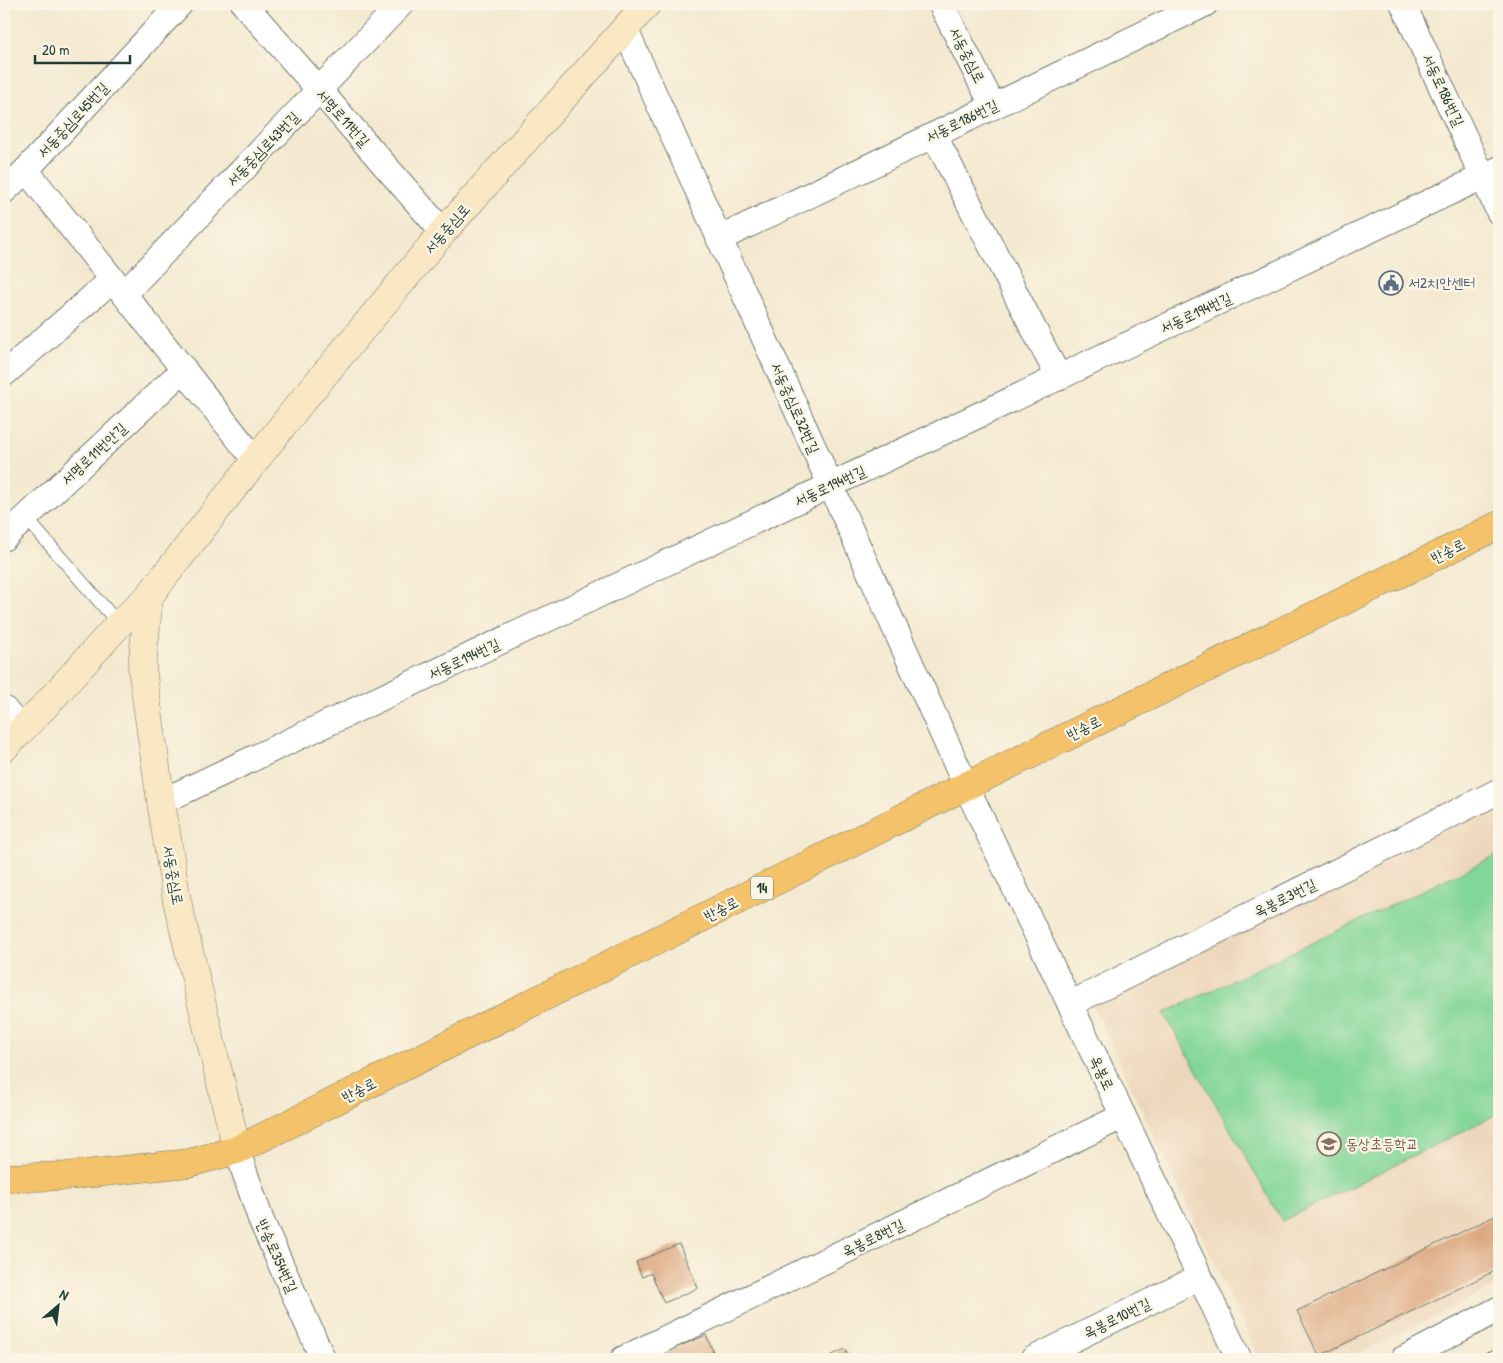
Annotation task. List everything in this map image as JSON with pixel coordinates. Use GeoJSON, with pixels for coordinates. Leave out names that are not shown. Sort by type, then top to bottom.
{"type":"FeatureCollection","features":[{"type":"Feature","properties":{"kind":"main road","name":"반송로"},"geometry":{"type":"LineString","coordinates":[[4,1178],[66,1176],[189,1163],[237,1150],[966,786],[1499,526]]}},
{"type":"Feature","properties":{"kind":"street","name":"서동중심로45번길"},"geometry":{"type":"LineString","coordinates":[[4,191],[26,170],[180,4]]}},
{"type":"Feature","properties":{"kind":"street","name":"서명로11번길"},"geometry":{"type":"LineString","coordinates":[[244,4],[444,232]]}},
{"type":"Feature","properties":{"kind":"street","name":"서동중심로43번길"},"geometry":{"type":"LineString","coordinates":[[4,374],[119,286],[319,91],[402,4]]}},
{"type":"Feature","properties":{"kind":"street","name":"서동중심로"},"geometry":{"type":"LineString","coordinates":[[13,739],[119,624],[149,596],[255,460],[444,232],[647,4]]}},
{"type":"Feature","properties":{"kind":"street","name":"서동중심로"},"geometry":{"type":"LineString","coordinates":[[941,4],[993,106]]}},
{"type":"Feature","properties":{"kind":"street","name":"서동로186번길"},"geometry":{"type":"LineString","coordinates":[[719,239],[1205,4]]}},
{"type":"Feature","properties":{"kind":"street","name":"서동로186번길"},"geometry":{"type":"LineString","coordinates":[[1402,4],[1491,173],[1499,212]]}},
{"type":"Feature","properties":{"kind":"street","name":"서동중심로32번길"},"geometry":{"type":"LineString","coordinates":[[625,29],[966,786]]}},
{"type":"Feature","properties":{"kind":"street"},"geometry":{"type":"LineString","coordinates":[[934,135],[1059,378]]}},
{"type":"Feature","properties":{"kind":"street"},"geometry":{"type":"LineString","coordinates":[[26,170],[255,460]]}},
{"type":"Feature","properties":{"kind":"street","name":"서동로194번길"},"geometry":{"type":"LineString","coordinates":[[160,802],[1491,173]]}},
{"type":"Feature","properties":{"kind":"street","name":"서명로11번안길"},"geometry":{"type":"LineString","coordinates":[[4,538],[184,369]]}},
{"type":"Feature","properties":{"kind":"street","name":"서동중심로"},"geometry":{"type":"LineString","coordinates":[[149,596],[142,668],[160,802],[176,901],[237,1150]]}},
{"type":"Feature","properties":{"kind":"street"},"geometry":{"type":"LineString","coordinates":[[4,709],[13,739]]}},
{"type":"Feature","properties":{"kind":"street","name":"옥봉로"},"geometry":{"type":"LineString","coordinates":[[966,786],[1239,1359]]}},
{"type":"Feature","properties":{"kind":"street","name":"옥봉로3번길"},"geometry":{"type":"LineString","coordinates":[[1070,1004],[1499,791]]}},
{"type":"Feature","properties":{"kind":"street","name":"옥봉로8번길"},"geometry":{"type":"LineString","coordinates":[[624,1359],[1123,1116]]}},
{"type":"Feature","properties":{"kind":"street","name":"반송로354번길"},"geometry":{"type":"LineString","coordinates":[[237,1150],[261,1220],[323,1359]]}},
{"type":"Feature","properties":{"kind":"street","name":"옥봉로10번길"},"geometry":{"type":"LineString","coordinates":[[1033,1359],[1200,1277]]}},
{"type":"Feature","properties":{"kind":"street"},"geometry":{"type":"LineString","coordinates":[[1403,1359],[1499,1309]]}},
{"type":"Feature","properties":{"kind":"lane"},"geometry":{"type":"LineString","coordinates":[[26,518],[119,624]]}},
{"type":"Feature","properties":{"kind":"lane"},"geometry":{"type":"LineString","coordinates":[[1489,1359],[1499,1354]]}},
{"type":"Feature","properties":{"kind":"shaded area","name":"동상초등학교"},"geometry":{"type":"Polygon","coordinates":[[[1499,803],[1499,1285],[1347,1359],[1260,1359],[1091,1002],[1499,803]]]}},
{"type":"Feature","properties":{"kind":"green space"},"geometry":{"type":"Polygon","coordinates":[[[1499,854],[1499,1113],[1282,1221],[1164,1013],[1499,854]]]}},
{"type":"Feature","properties":{"kind":"building"},"geometry":{"type":"Polygon","coordinates":[[[1499,1214],[1499,1269],[1319,1356],[1297,1311],[1499,1214]]]}},
{"type":"Feature","properties":{"kind":"building"},"geometry":{"type":"Polygon","coordinates":[[[679,1244],[698,1288],[664,1303],[651,1273],[642,1277],[636,1262],[679,1244]]]}},
{"type":"Feature","properties":{"kind":"building"},"geometry":{"type":"Polygon","coordinates":[[[706,1335],[716,1359],[650,1359],[706,1335]]]}},
{"type":"Feature","properties":{"kind":"building"},"geometry":{"type":"Polygon","coordinates":[[[845,1349],[850,1359],[824,1359],[845,1349]]]}},
{"type":"Feature","properties":{"kind":"place","name":"서2치안센터"},"geometry":{"type":"Point","coordinates":[1391,283]}},
{"type":"Feature","properties":{"kind":"place","name":"동상초등학교"},"geometry":{"type":"Point","coordinates":[1329,1144]}}]}
